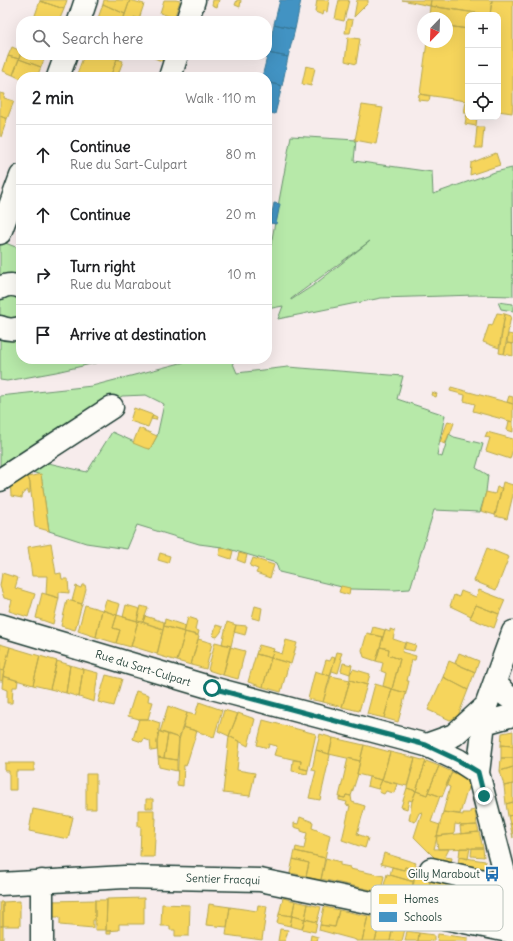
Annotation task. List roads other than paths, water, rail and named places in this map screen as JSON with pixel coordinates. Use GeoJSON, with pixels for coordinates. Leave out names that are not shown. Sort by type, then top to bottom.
{"type":"FeatureCollection","features":[{"type":"Feature","properties":{"kind":"street"},"geometry":{"type":"LineString","coordinates":[[81,16],[86,0]]}},
{"type":"Feature","properties":{"kind":"street"},"geometry":{"type":"LineString","coordinates":[[189,16],[194,0]]}},
{"type":"Feature","properties":{"kind":"street"},"geometry":{"type":"LineString","coordinates":[[60,72],[64,60]]}},
{"type":"Feature","properties":{"kind":"street"},"geometry":{"type":"LineString","coordinates":[[172,72],[175,60]]}},
{"type":"Feature","properties":{"kind":"street"},"geometry":{"type":"LineString","coordinates":[[0,233],[16,190]]}},
{"type":"Feature","properties":{"kind":"street"},"geometry":{"type":"LineString","coordinates":[[0,288],[5,285],[16,286]]}},
{"type":"Feature","properties":{"kind":"street"},"geometry":{"type":"LineString","coordinates":[[0,327],[16,329]]}},
{"type":"Feature","properties":{"kind":"street"},"geometry":{"type":"LineString","coordinates":[[0,480],[112,408]]}},
{"type":"Feature","properties":{"kind":"street","name":"Rue du Sart-Culpart"},"geometry":{"type":"LineString","coordinates":[[0,625],[212,688],[426,745],[458,760],[478,772]]}},
{"type":"Feature","properties":{"kind":"street"},"geometry":{"type":"LineString","coordinates":[[513,632],[495,682],[486,714],[478,772],[513,918]]}},
{"type":"Feature","properties":{"kind":"street"},"geometry":{"type":"LineString","coordinates":[[495,682],[507,696],[513,698]]}},
{"type":"Feature","properties":{"kind":"street"},"geometry":{"type":"LineString","coordinates":[[426,745],[454,735],[486,714],[513,715]]}},
{"type":"Feature","properties":{"kind":"street"},"geometry":{"type":"LineString","coordinates":[[431,869],[488,882],[506,884]]}},
{"type":"Feature","properties":{"kind":"street","name":"Sentier Fracqui"},"geometry":{"type":"LineString","coordinates":[[0,884],[125,877],[260,880],[371,903]]}},
{"type":"Feature","properties":{"kind":"street"},"geometry":{"type":"LineString","coordinates":[[42,881],[42,941]]}},
{"type":"Feature","properties":{"kind":"street","name":"Sentier Fracqui"},"geometry":{"type":"LineString","coordinates":[[503,930],[513,932]]}},
{"type":"Feature","properties":{"kind":"place","name":"Gilly Marabout"},"geometry":{"type":"Point","coordinates":[492,874]}}]}
